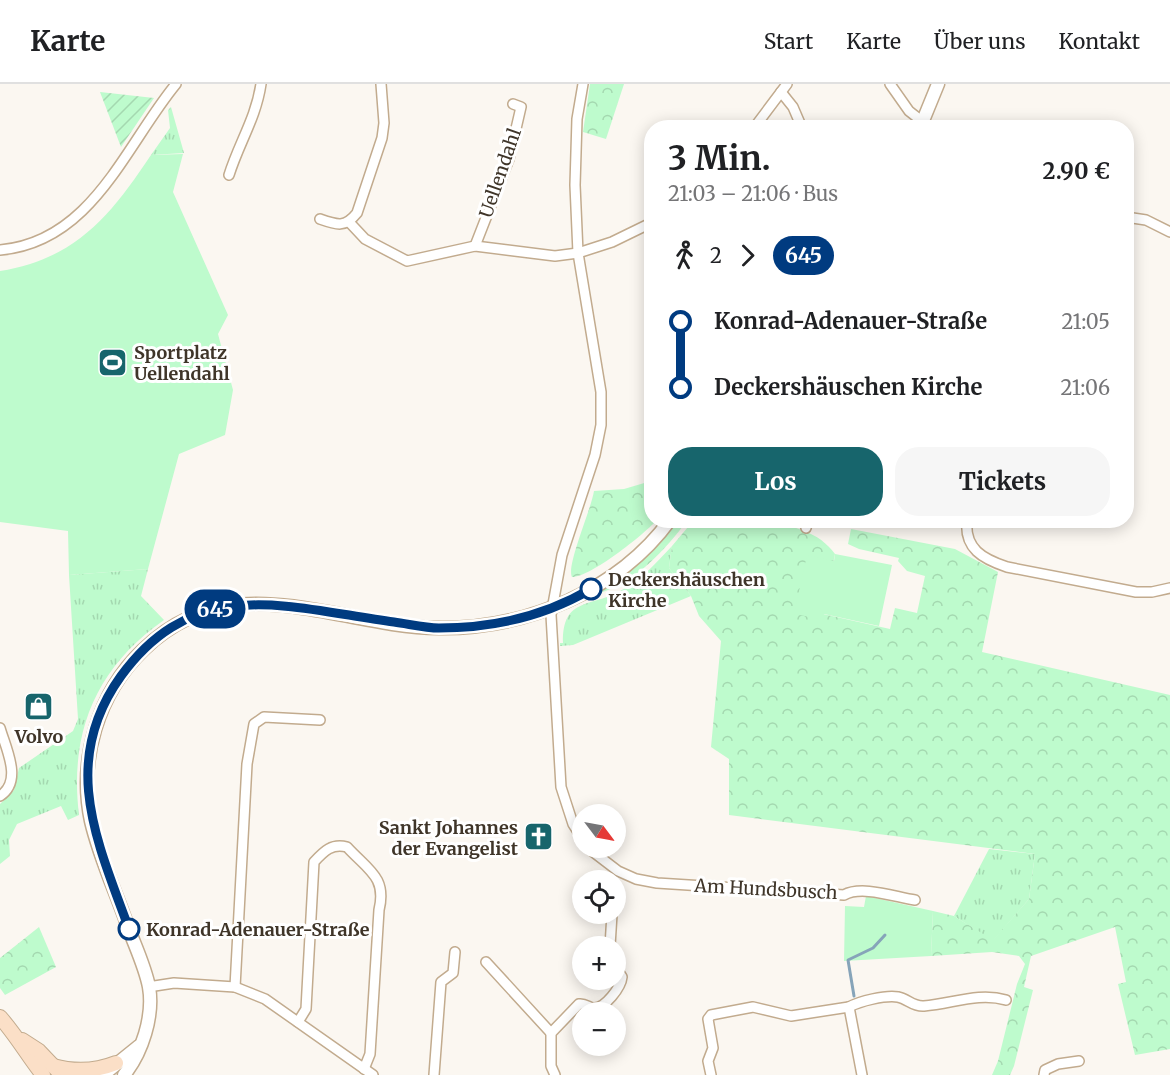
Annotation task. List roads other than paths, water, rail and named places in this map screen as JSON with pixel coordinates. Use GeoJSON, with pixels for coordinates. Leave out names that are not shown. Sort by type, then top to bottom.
{"type":"FeatureCollection","features":[{"type":"Feature","properties":{"kind":"main road"},"geometry":{"type":"LineString","coordinates":[[0,1017],[52,1072],[101,1069],[116,1063]]}},
{"type":"Feature","properties":{"kind":"street"},"geometry":{"type":"LineString","coordinates":[[0,250],[31,244],[52,235],[80,213],[106,184],[176,84]]}},
{"type":"Feature","properties":{"kind":"street"},"geometry":{"type":"LineString","coordinates":[[229,175],[240,142],[248,134],[261,84]]}},
{"type":"Feature","properties":{"kind":"street"},"geometry":{"type":"LineString","coordinates":[[320,219],[339,226],[350,223],[357,213],[382,138],[384,123],[381,84]]}},
{"type":"Feature","properties":{"kind":"street"},"geometry":{"type":"LineString","coordinates":[[572,821],[561,787],[552,607],[562,555],[595,455],[601,425],[601,392],[578,253],[575,185],[577,119],[582,84]]}},
{"type":"Feature","properties":{"kind":"street"},"geometry":{"type":"LineString","coordinates":[[760,120],[787,84]]}},
{"type":"Feature","properties":{"kind":"street"},"geometry":{"type":"LineString","coordinates":[[890,84],[917,120]]}},
{"type":"Feature","properties":{"kind":"street"},"geometry":{"type":"LineString","coordinates":[[923,120],[938,84]]}},
{"type":"Feature","properties":{"kind":"street"},"geometry":{"type":"LineString","coordinates":[[781,92],[798,120]]}},
{"type":"Feature","properties":{"kind":"street","name":"Uellendahl"},"geometry":{"type":"LineString","coordinates":[[475,246],[509,159],[521,107],[513,104]]}},
{"type":"Feature","properties":{"kind":"street"},"geometry":{"type":"LineString","coordinates":[[1134,218],[1146,220],[1170,232]]}},
{"type":"Feature","properties":{"kind":"street","name":"Uellendahl"},"geometry":{"type":"LineString","coordinates":[[350,223],[365,239],[407,261],[475,246],[555,256],[578,253],[612,242],[644,226]]}},
{"type":"Feature","properties":{"kind":"street"},"geometry":{"type":"LineString","coordinates":[[124,1075],[133,1065],[148,1022],[148,987],[91,821],[87,782],[92,739],[103,704],[141,651],[181,621],[231,605],[276,604],[438,628],[513,620],[582,594],[609,577],[649,545],[663,528]]}},
{"type":"Feature","properties":{"kind":"street"},"geometry":{"type":"LineString","coordinates":[[967,528],[968,540],[987,561],[1006,567],[1136,592],[1152,592],[1170,588]]}},
{"type":"Feature","properties":{"kind":"street"},"geometry":{"type":"LineString","coordinates":[[235,987],[247,764],[254,724],[264,717],[320,720]]}},
{"type":"Feature","properties":{"kind":"street"},"geometry":{"type":"LineString","coordinates":[[0,728],[13,775],[7,792],[0,796]]}},
{"type":"Feature","properties":{"kind":"street"},"geometry":{"type":"LineString","coordinates":[[298,1022],[306,1009],[314,862],[324,851],[342,846],[347,847],[381,883],[383,893],[379,910],[370,1054],[364,1069]]}},
{"type":"Feature","properties":{"kind":"street"},"geometry":{"type":"LineString","coordinates":[[598,858],[610,870]]}},
{"type":"Feature","properties":{"kind":"street","name":"Am Hundsbusch"},"geometry":{"type":"LineString","coordinates":[[626,878],[657,883],[844,895],[851,891],[862,891],[915,900]]}},
{"type":"Feature","properties":{"kind":"street"},"geometry":{"type":"LineString","coordinates":[[434,1075],[441,982],[453,973],[455,951]]}},
{"type":"Feature","properties":{"kind":"street"},"geometry":{"type":"LineString","coordinates":[[486,962],[551,1033],[551,1066],[555,1075]]}},
{"type":"Feature","properties":{"kind":"street"},"geometry":{"type":"LineString","coordinates":[[148,987],[174,983],[235,987],[265,999],[373,1075]]}},
{"type":"Feature","properties":{"kind":"street"},"geometry":{"type":"LineString","coordinates":[[551,1033],[579,1004],[594,1008],[600,1006],[617,990]]}},
{"type":"Feature","properties":{"kind":"street"},"geometry":{"type":"LineString","coordinates":[[711,1075],[708,1061],[713,1048],[708,1019],[711,1015],[753,1007],[791,1016],[849,1007],[892,997],[922,1007],[985,996],[1006,1000]]}},
{"type":"Feature","properties":{"kind":"street"},"geometry":{"type":"LineString","coordinates":[[849,1007],[862,1075]]}},
{"type":"Feature","properties":{"kind":"street"},"geometry":{"type":"LineString","coordinates":[[103,1075],[139,1046]]}},
{"type":"Feature","properties":{"kind":"street"},"geometry":{"type":"LineString","coordinates":[[1044,1075],[1045,1070],[1058,1064],[1079,1061]]}},
{"type":"Feature","properties":{"kind":"waterway"},"geometry":{"type":"LineString","coordinates":[[854,996],[848,960],[873,948],[885,935]]}},
{"type":"Feature","properties":{"kind":"place","name":"Sportplatz Uellendahl"},"geometry":{"type":"Point","coordinates":[113,362]}},
{"type":"Feature","properties":{"kind":"place","name":"Deckershäuschen Kirche"},"geometry":{"type":"Point","coordinates":[591,589]}},
{"type":"Feature","properties":{"kind":"place","name":"Volvo"},"geometry":{"type":"Point","coordinates":[39,707]}},
{"type":"Feature","properties":{"kind":"place","name":"Sankt Johannes der Evangelist"},"geometry":{"type":"Point","coordinates":[539,837]}},
{"type":"Feature","properties":{"kind":"place","name":"Konrad-Adenauer-Straße"},"geometry":{"type":"Point","coordinates":[129,929]}}]}
